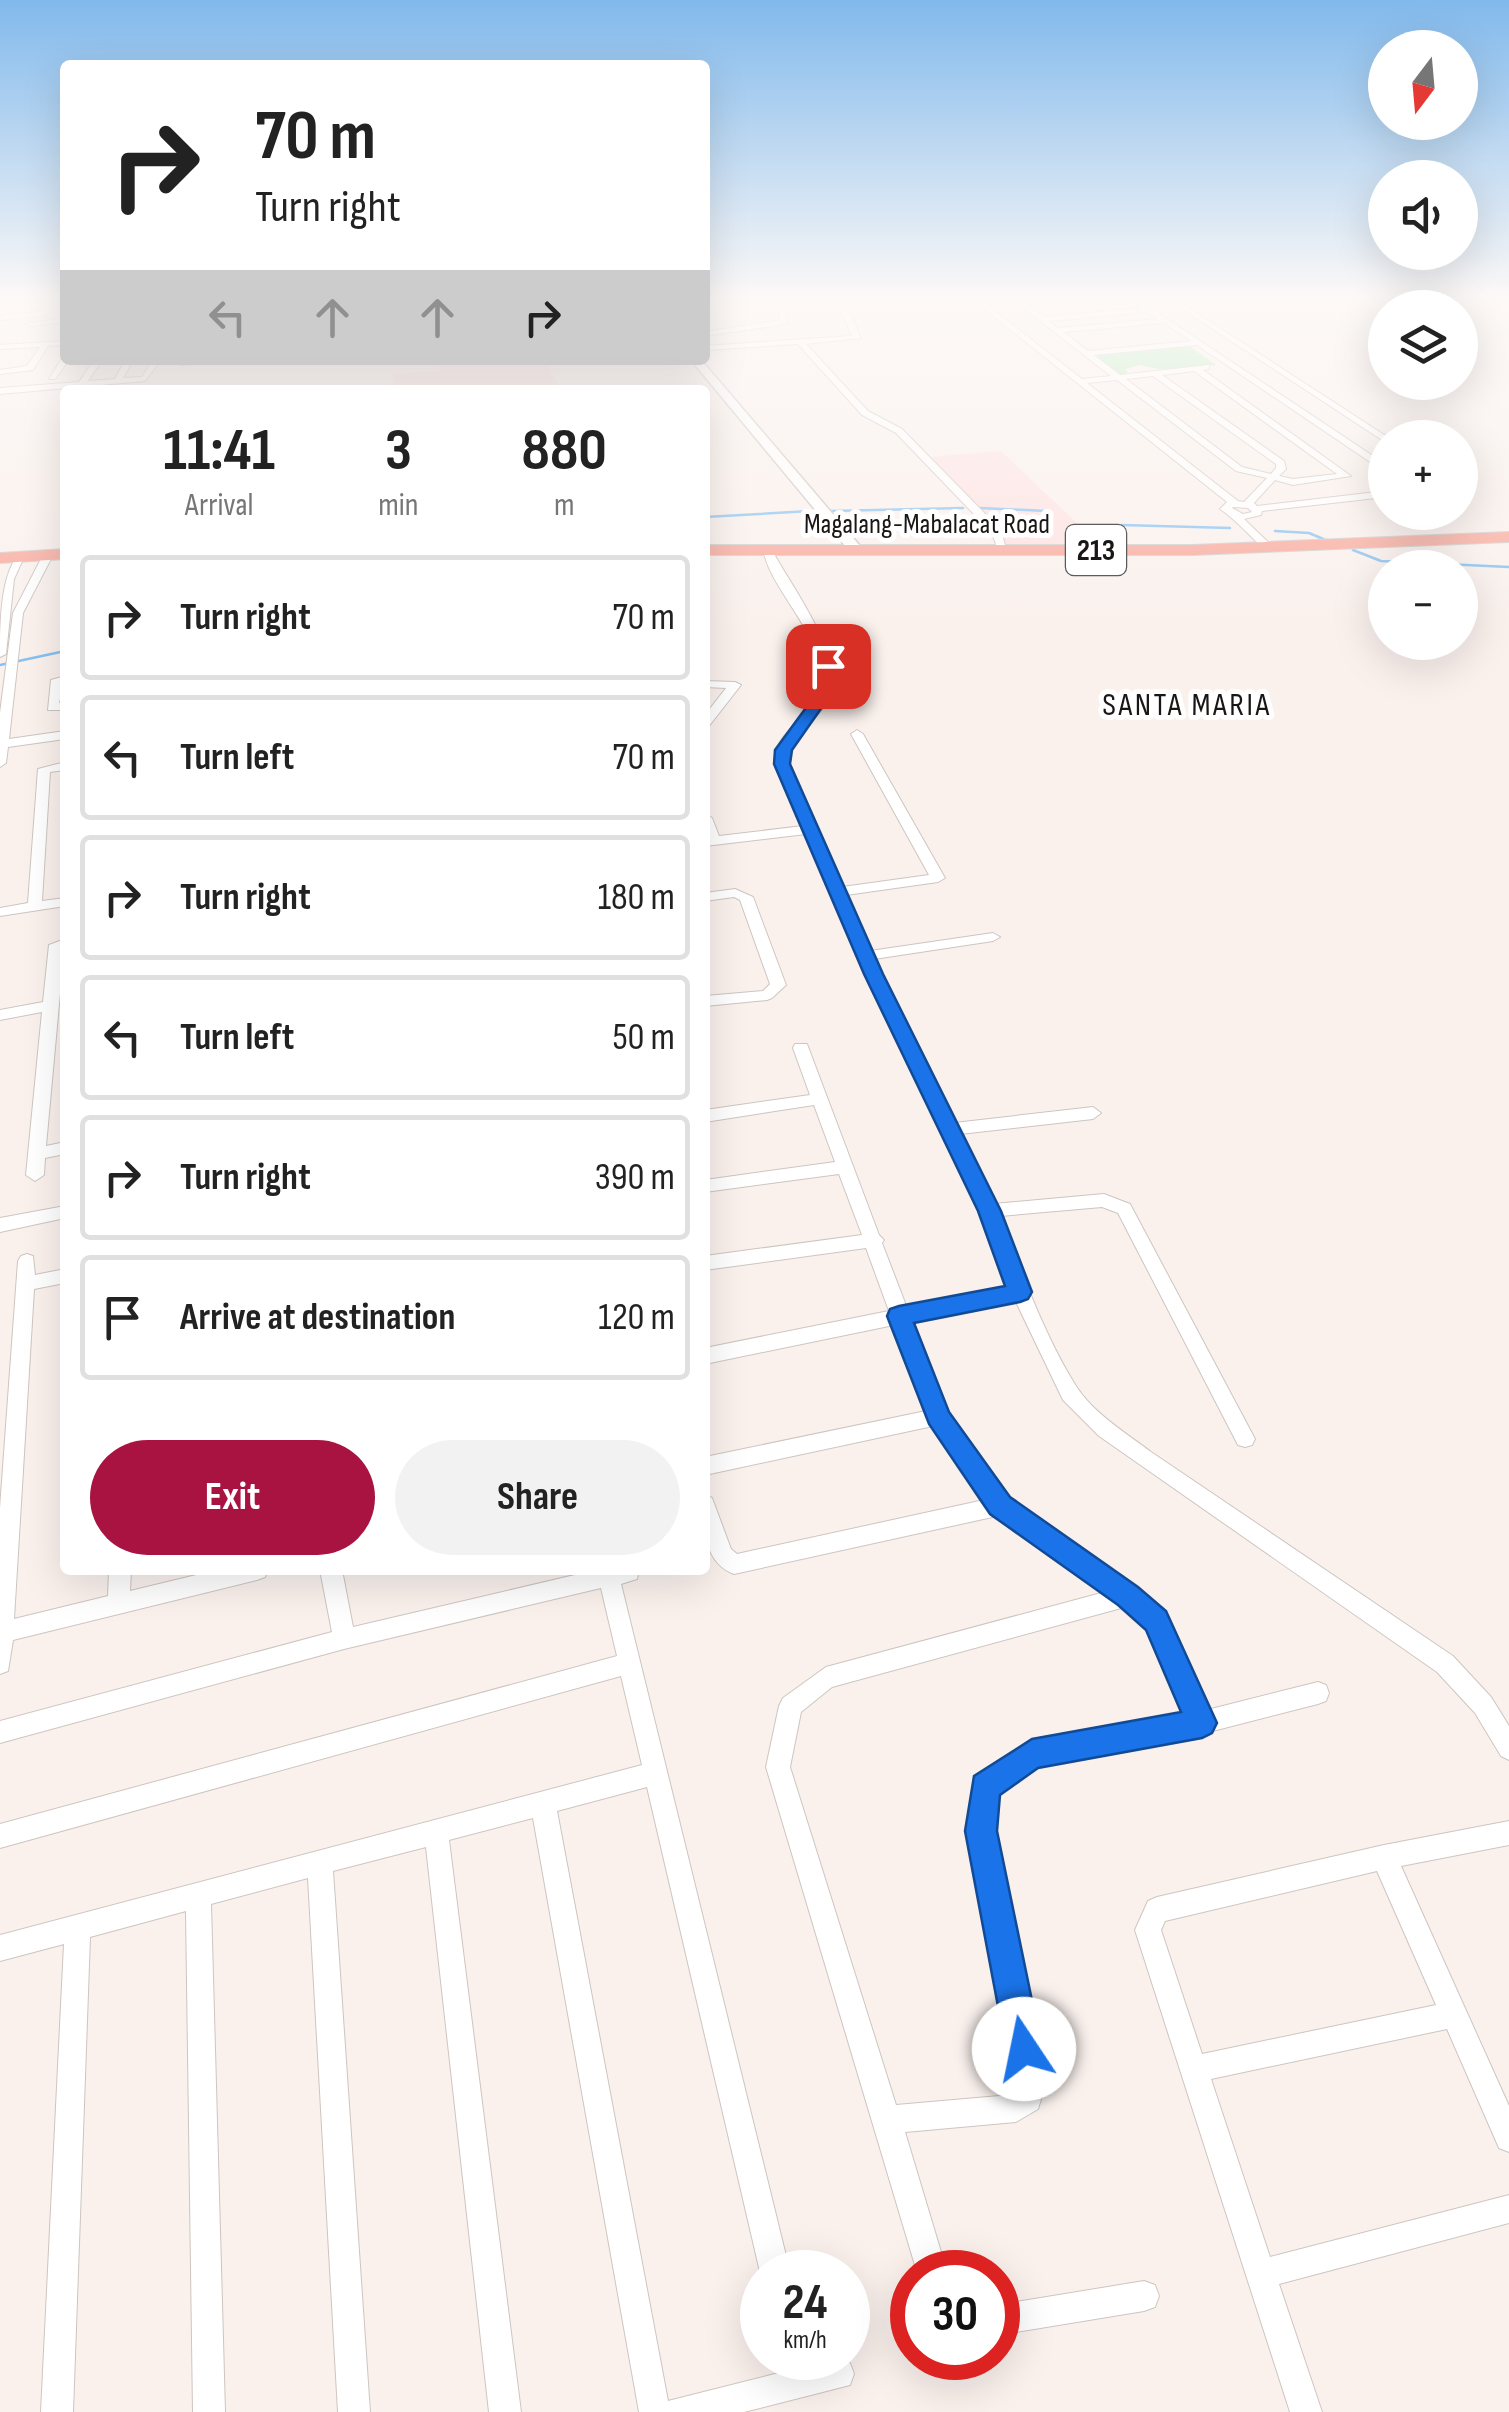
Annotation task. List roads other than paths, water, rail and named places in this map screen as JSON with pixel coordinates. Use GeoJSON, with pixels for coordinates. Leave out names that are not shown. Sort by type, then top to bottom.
{"type":"FeatureCollection","features":[{"type":"Feature","properties":{"kind":"main road","name":"Magalang-Mabalacat Road"},"geometry":{"type":"LineString","coordinates":[[710,550],[762,555],[856,550],[1002,551],[1509,537]]}},
{"type":"Feature","properties":{"kind":"main road"},"geometry":{"type":"LineString","coordinates":[[11,561],[52,559]]}},
{"type":"Feature","properties":{"kind":"street"},"geometry":{"type":"LineString","coordinates":[[738,410],[856,550]]}},
{"type":"Feature","properties":{"kind":"street"},"geometry":{"type":"LineString","coordinates":[[862,410],[900,431],[997,532],[1002,551]]}},
{"type":"Feature","properties":{"kind":"street"},"geometry":{"type":"LineString","coordinates":[[1114,410],[1244,510],[1270,544]]}},
{"type":"Feature","properties":{"kind":"street"},"geometry":{"type":"LineString","coordinates":[[1160,410],[1238,469],[1300,482],[1346,476],[1253,410]]}},
{"type":"Feature","properties":{"kind":"street"},"geometry":{"type":"LineString","coordinates":[[1206,410],[1281,463],[1281,469],[1244,510]]}},
{"type":"Feature","properties":{"kind":"street"},"geometry":{"type":"LineString","coordinates":[[1297,410],[1368,457]]}},
{"type":"Feature","properties":{"kind":"street"},"geometry":{"type":"LineString","coordinates":[[1342,410],[1368,426]]}},
{"type":"Feature","properties":{"kind":"street"},"geometry":{"type":"LineString","coordinates":[[1244,510],[1368,496]]}},
{"type":"Feature","properties":{"kind":"street"},"geometry":{"type":"LineString","coordinates":[[762,555],[792,623]]}},
{"type":"Feature","properties":{"kind":"street"},"geometry":{"type":"LineString","coordinates":[[762,555],[828,666],[826,690],[781,757],[865,956],[989,1211],[1020,1292],[1070,1394],[1106,1430],[1445,1664],[1482,1705],[1509,1748]]}},
{"type":"Feature","properties":{"kind":"street"},"geometry":{"type":"LineString","coordinates":[[0,654],[9,615],[52,559]]}},
{"type":"Feature","properties":{"kind":"street"},"geometry":{"type":"LineString","coordinates":[[0,763],[5,686],[13,663],[9,615],[11,561]]}},
{"type":"Feature","properties":{"kind":"street"},"geometry":{"type":"LineString","coordinates":[[800,638],[816,669],[825,675]]}},
{"type":"Feature","properties":{"kind":"street"},"geometry":{"type":"LineString","coordinates":[[60,680],[52,708],[60,707]]}},
{"type":"Feature","properties":{"kind":"street"},"geometry":{"type":"LineString","coordinates":[[710,684],[735,685],[710,717]]}},
{"type":"Feature","properties":{"kind":"street"},"geometry":{"type":"LineString","coordinates":[[857,734],[938,878]]}},
{"type":"Feature","properties":{"kind":"street"},"geometry":{"type":"LineString","coordinates":[[1,744],[60,736]]}},
{"type":"Feature","properties":{"kind":"street"},"geometry":{"type":"LineString","coordinates":[[35,906],[44,769],[60,767]]}},
{"type":"Feature","properties":{"kind":"street"},"geometry":{"type":"LineString","coordinates":[[710,842],[811,829]]}},
{"type":"Feature","properties":{"kind":"street"},"geometry":{"type":"LineString","coordinates":[[836,892],[955,877]]}},
{"type":"Feature","properties":{"kind":"street"},"geometry":{"type":"LineString","coordinates":[[710,895],[736,892],[746,897],[778,985],[767,995],[710,1001]]}},
{"type":"Feature","properties":{"kind":"street"},"geometry":{"type":"LineString","coordinates":[[0,912],[60,903]]}},
{"type":"Feature","properties":{"kind":"street"},"geometry":{"type":"LineString","coordinates":[[865,956],[993,937]]}},
{"type":"Feature","properties":{"kind":"street"},"geometry":{"type":"LineString","coordinates":[[36,1175],[56,945],[60,945]]}},
{"type":"Feature","properties":{"kind":"street"},"geometry":{"type":"LineString","coordinates":[[0,1016],[52,1005]]}},
{"type":"Feature","properties":{"kind":"street"},"geometry":{"type":"LineString","coordinates":[[801,1048],[938,1417],[1000,1506],[1128,1596],[1156,1621],[1202,1723]]}},
{"type":"Feature","properties":{"kind":"street"},"geometry":{"type":"LineString","coordinates":[[710,1115],[818,1099]]}},
{"type":"Feature","properties":{"kind":"street"},"geometry":{"type":"LineString","coordinates":[[950,1129],[1093,1113]]}},
{"type":"Feature","properties":{"kind":"street"},"geometry":{"type":"LineString","coordinates":[[39,1153],[60,1149]]}},
{"type":"Feature","properties":{"kind":"street"},"geometry":{"type":"LineString","coordinates":[[710,1185],[846,1167]]}},
{"type":"Feature","properties":{"kind":"street"},"geometry":{"type":"LineString","coordinates":[[989,1211],[1104,1200],[1124,1209],[1245,1439]]}},
{"type":"Feature","properties":{"kind":"street"},"geometry":{"type":"LineString","coordinates":[[0,1225],[60,1213]]}},
{"type":"Feature","properties":{"kind":"street"},"geometry":{"type":"LineString","coordinates":[[710,1262],[875,1240]]}},
{"type":"Feature","properties":{"kind":"street"},"geometry":{"type":"LineString","coordinates":[[0,1663],[28,1272],[60,1275]]}},
{"type":"Feature","properties":{"kind":"street"},"geometry":{"type":"LineString","coordinates":[[710,1355],[1020,1292]]}},
{"type":"Feature","properties":{"kind":"street"},"geometry":{"type":"LineString","coordinates":[[710,1465],[938,1417]]}},
{"type":"Feature","properties":{"kind":"street"},"geometry":{"type":"LineString","coordinates":[[710,1519],[722,1554],[734,1564],[1000,1506]]}},
{"type":"Feature","properties":{"kind":"street"},"geometry":{"type":"LineString","coordinates":[[119,1604],[120,1575]]}},
{"type":"Feature","properties":{"kind":"street"},"geometry":{"type":"LineString","coordinates":[[3,1632],[221,1575]]}},
{"type":"Feature","properties":{"kind":"street"},"geometry":{"type":"LineString","coordinates":[[332,1575],[344,1639]]}},
{"type":"Feature","properties":{"kind":"street"},"geometry":{"type":"LineString","coordinates":[[0,1732],[344,1639],[615,1575]]}},
{"type":"Feature","properties":{"kind":"street"},"geometry":{"type":"LineString","coordinates":[[619,1575],[629,1664],[770,2250]]}},
{"type":"Feature","properties":{"kind":"street"},"geometry":{"type":"LineString","coordinates":[[925,2250],[778,1766],[792,1706],[826,1678],[1128,1596]]}},
{"type":"Feature","properties":{"kind":"street"},"geometry":{"type":"LineString","coordinates":[[0,1836],[629,1664]]}},
{"type":"Feature","properties":{"kind":"street"},"geometry":{"type":"LineString","coordinates":[[887,2120],[1016,2108],[1028,2099],[1031,2086],[981,1831],[986,1787],[1032,1754],[1202,1723],[1318,1693]]}},
{"type":"Feature","properties":{"kind":"street"},"geometry":{"type":"LineString","coordinates":[[0,1948],[655,1773]]}},
{"type":"Feature","properties":{"kind":"street"},"geometry":{"type":"LineString","coordinates":[[543,1803],[655,2412]]}},
{"type":"Feature","properties":{"kind":"street"},"geometry":{"type":"LineString","coordinates":[[436,1831],[505,2412]]}},
{"type":"Feature","properties":{"kind":"street"},"geometry":{"type":"LineString","coordinates":[[1306,2412],[1148,1930],[1157,1910],[1384,1857],[1509,1834]]}},
{"type":"Feature","properties":{"kind":"street"},"geometry":{"type":"LineString","coordinates":[[1384,1857],[1509,2138]]}},
{"type":"Feature","properties":{"kind":"street"},"geometry":{"type":"LineString","coordinates":[[320,1862],[354,2412]]}},
{"type":"Feature","properties":{"kind":"street"},"geometry":{"type":"LineString","coordinates":[[198,1895],[209,2412]]}},
{"type":"Feature","properties":{"kind":"street"},"geometry":{"type":"LineString","coordinates":[[57,2412],[78,1927]]}},
{"type":"Feature","properties":{"kind":"street"},"geometry":{"type":"LineString","coordinates":[[1194,2069],[1452,2016]]}},
{"type":"Feature","properties":{"kind":"street"},"geometry":{"type":"LineString","coordinates":[[1260,2274],[1509,2209]]}},
{"type":"Feature","properties":{"kind":"street"},"geometry":{"type":"LineString","coordinates":[[1020,2316],[1144,2296]]}},
{"type":"Feature","properties":{"kind":"street"},"geometry":{"type":"LineString","coordinates":[[679,2412],[770,2380]]}},
{"type":"Feature","properties":{"kind":"waterway"},"geometry":{"type":"LineString","coordinates":[[830,511],[963,508]]}},
{"type":"Feature","properties":{"kind":"waterway"},"geometry":{"type":"LineString","coordinates":[[980,508],[1047,511]]}},
{"type":"Feature","properties":{"kind":"waterway"},"geometry":{"type":"LineString","coordinates":[[710,517],[810,511]]}},
{"type":"Feature","properties":{"kind":"waterway"},"geometry":{"type":"LineString","coordinates":[[1122,525],[1230,528]]}},
{"type":"Feature","properties":{"kind":"waterway"},"geometry":{"type":"LineString","coordinates":[[1275,531],[1309,533],[1328,541]]}},
{"type":"Feature","properties":{"kind":"waterway"},"geometry":{"type":"LineString","coordinates":[[1353,550],[1381,561],[1509,567]]}},
{"type":"Feature","properties":{"kind":"waterway"},"geometry":{"type":"LineString","coordinates":[[0,665],[60,652]]}},
{"type":"Feature","properties":{"kind":"district","name":"SANTA MARIA"},"geometry":{"type":"Point","coordinates":[1187,704]}}]}
